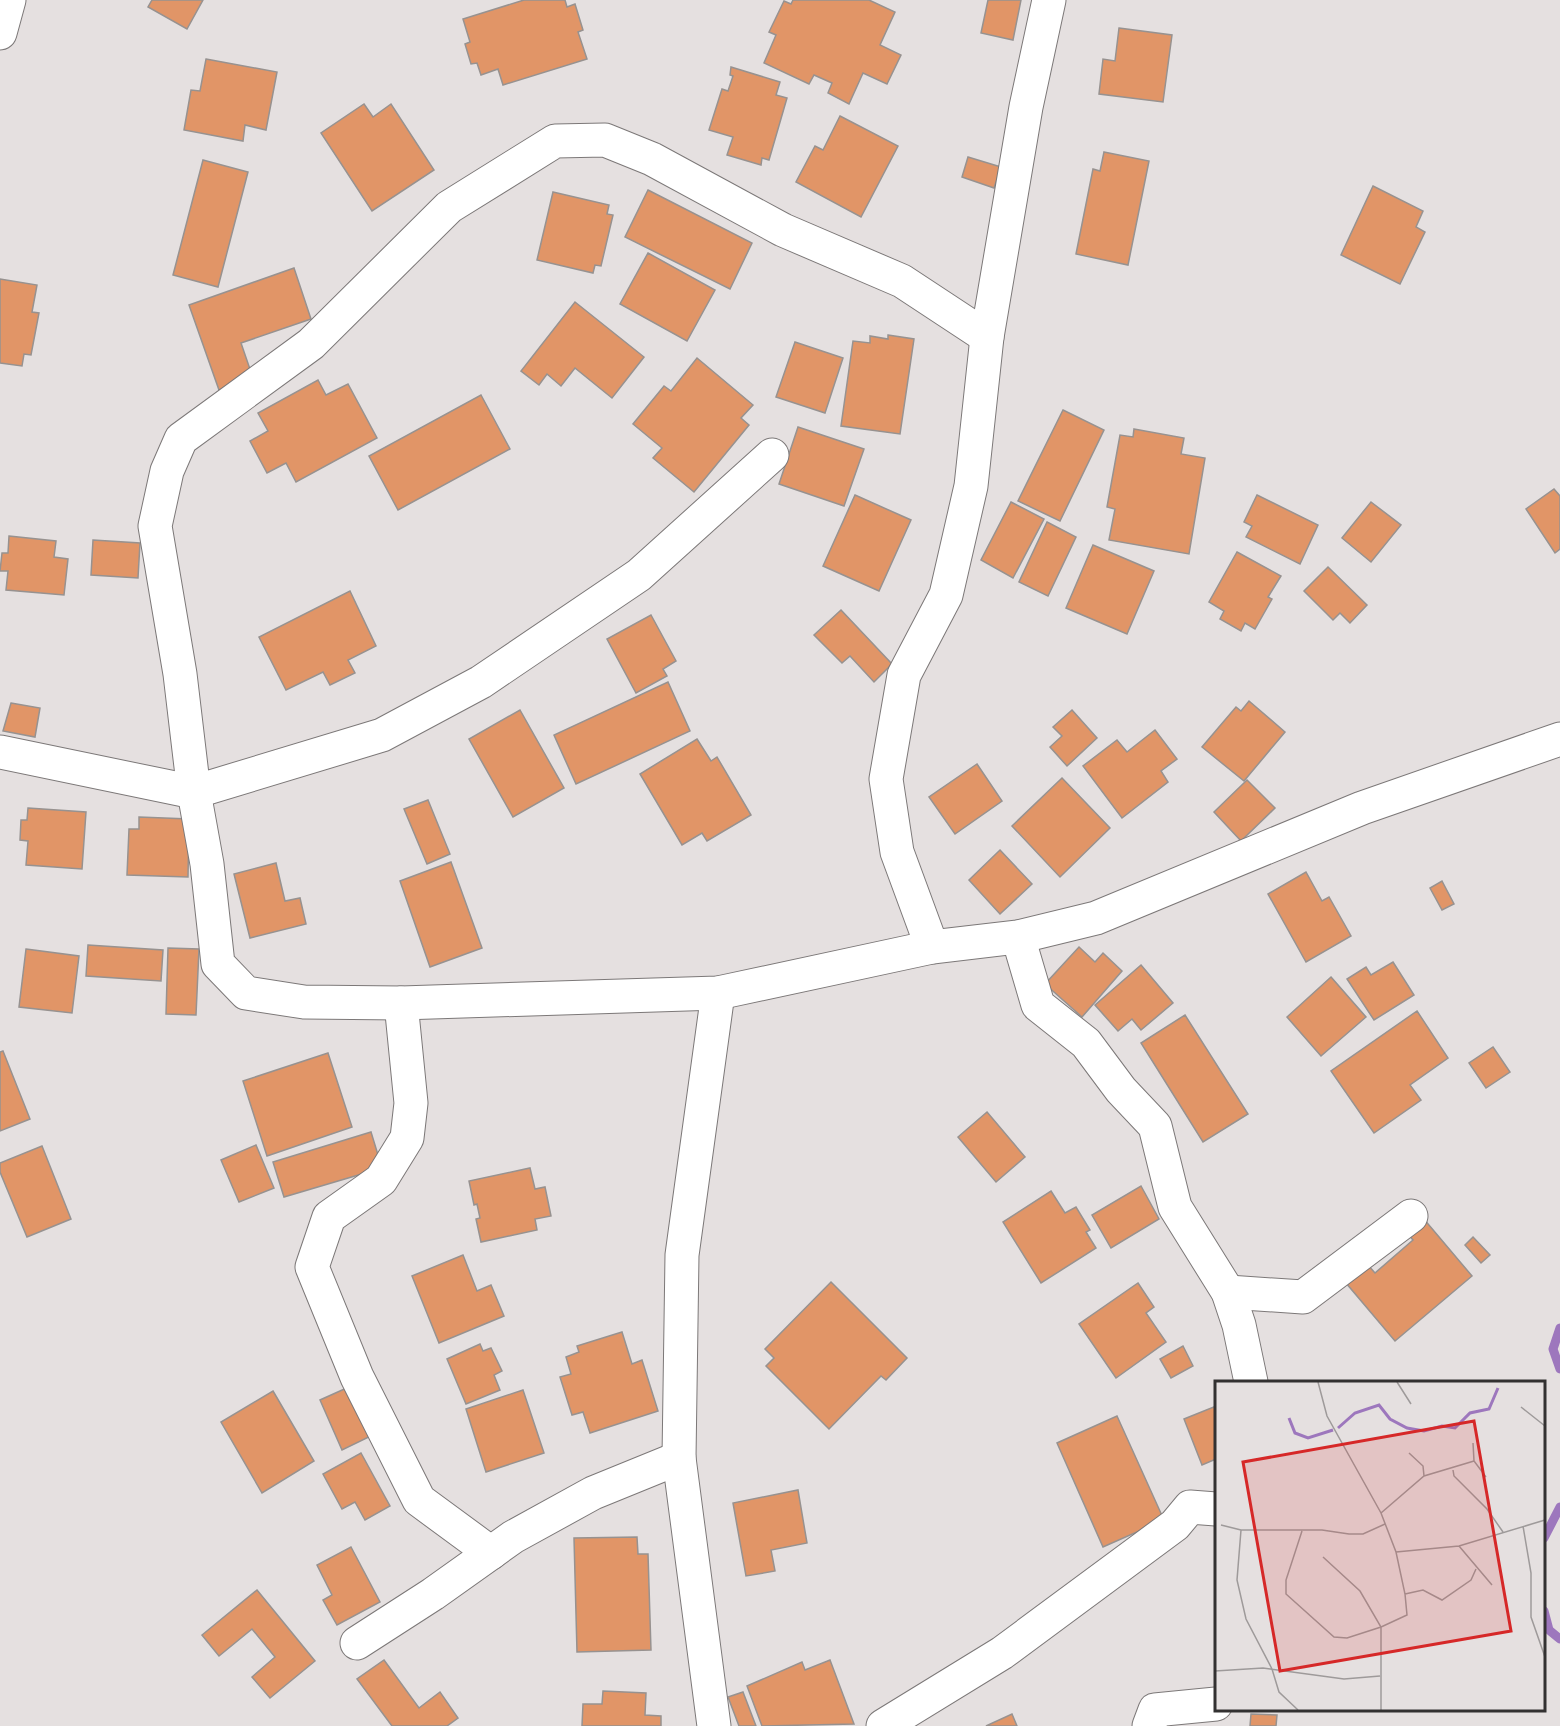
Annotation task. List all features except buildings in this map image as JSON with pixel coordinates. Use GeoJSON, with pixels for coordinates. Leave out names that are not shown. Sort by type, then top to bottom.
{"type":"FeatureCollection","features":[{"type":"Feature","properties":{"kind":"street"},"geometry":{"type":"LineString","coordinates":[[0,33],[9,0]]}},
{"type":"Feature","properties":{"kind":"street"},"geometry":{"type":"LineString","coordinates":[[932,947],[897,852],[886,779],[904,675],[946,595],[971,486],[987,337],[1026,107],[1049,0]]}},
{"type":"Feature","properties":{"kind":"street"},"geometry":{"type":"LineString","coordinates":[[987,337],[902,281],[783,230],[652,159],[605,140],[555,141],[449,207],[311,344],[181,439],[167,471],[155,526],[180,674],[194,792],[207,864],[218,964],[246,993],[304,1002],[402,1003],[718,993],[932,947],[1018,937],[1096,918],[1362,808],[1560,739]]}},
{"type":"Feature","properties":{"kind":"street"},"geometry":{"type":"LineString","coordinates":[[0,752],[194,792],[382,735],[481,682],[639,575],[772,456]]}},
{"type":"Feature","properties":{"kind":"street"},"geometry":{"type":"LineString","coordinates":[[1018,937],[1038,1005],[1086,1043],[1121,1090],[1155,1126],[1175,1207],[1228,1292],[1239,1325],[1251,1381]]}},
{"type":"Feature","properties":{"kind":"street"},"geometry":{"type":"LineString","coordinates":[[714,1726],[679,1458],[682,1255],[718,993]]}},
{"type":"Feature","properties":{"kind":"street"},"geometry":{"type":"LineString","coordinates":[[402,1003],[411,1103],[407,1138],[381,1180],[329,1217],[312,1267],[357,1377],[418,1500],[491,1553]]}},
{"type":"Feature","properties":{"kind":"street"},"geometry":{"type":"LineString","coordinates":[[1228,1292],[1303,1297],[1411,1216]]}},
{"type":"Feature","properties":{"kind":"street"},"geometry":{"type":"LineString","coordinates":[[357,1643],[513,1537],[593,1493],[679,1458]]}},
{"type":"Feature","properties":{"kind":"street"},"geometry":{"type":"LineString","coordinates":[[883,1726],[1002,1653],[1175,1525],[1190,1507],[1215,1509]]}},
{"type":"Feature","properties":{"kind":"street"},"geometry":{"type":"LineString","coordinates":[[1149,1726],[1155,1710],[1215,1704]]}},
{"type":"Feature","properties":{"kind":"waterway"},"geometry":{"type":"LineString","coordinates":[[1560,1328],[1553,1349],[1560,1369]]}},
{"type":"Feature","properties":{"kind":"waterway"},"geometry":{"type":"LineString","coordinates":[[1545,1536],[1560,1507]]}},
{"type":"Feature","properties":{"kind":"waterway"},"geometry":{"type":"LineString","coordinates":[[1545,1615],[1549,1630],[1560,1639]]}}]}
